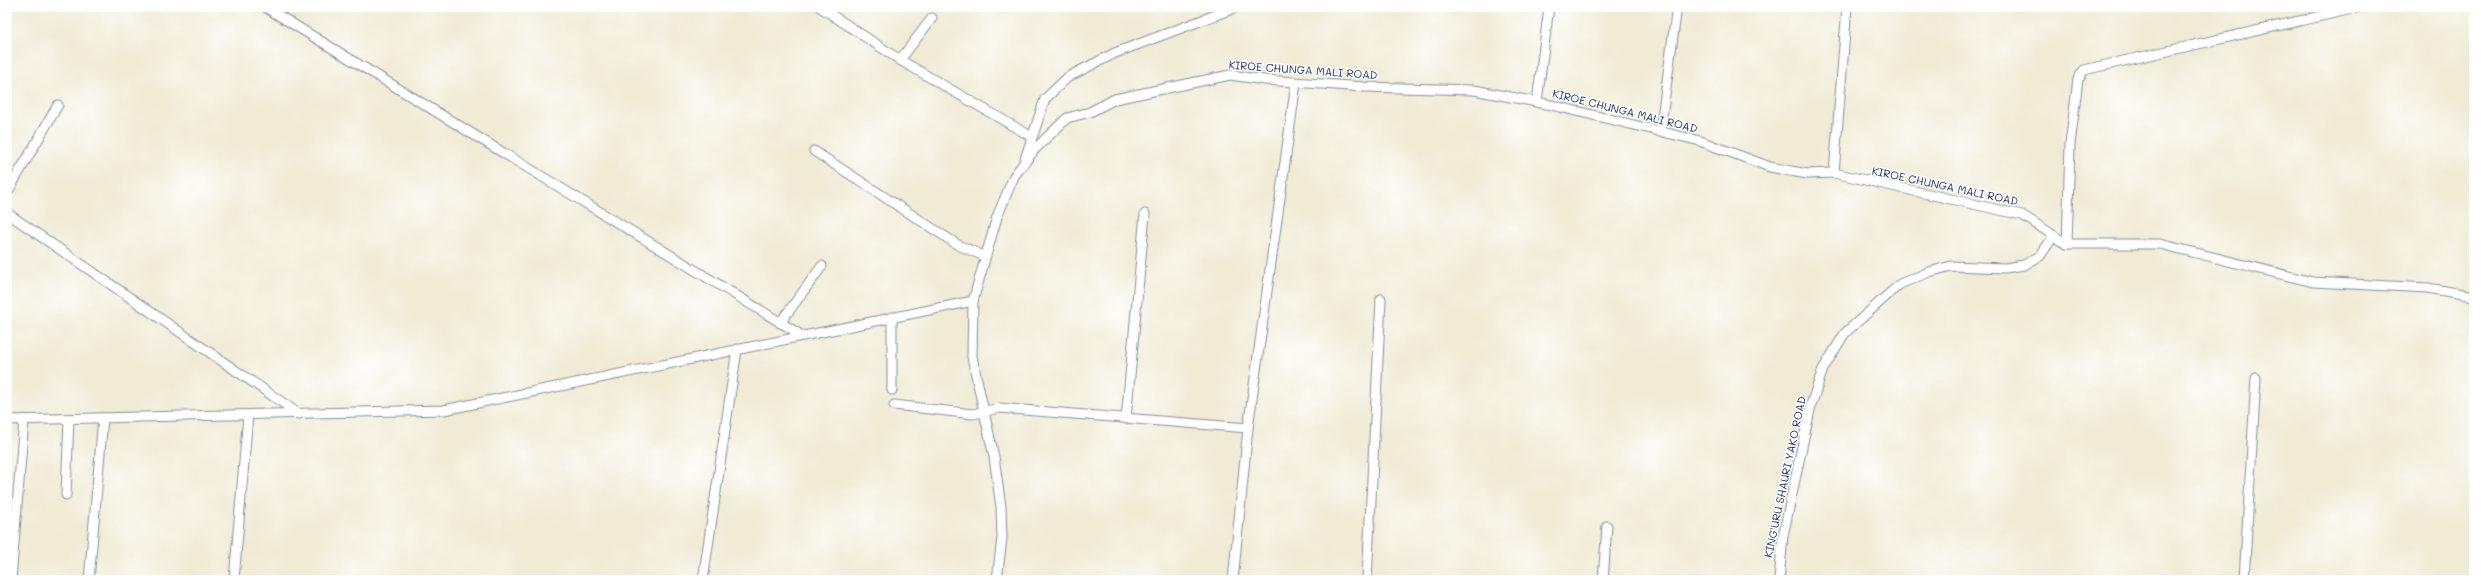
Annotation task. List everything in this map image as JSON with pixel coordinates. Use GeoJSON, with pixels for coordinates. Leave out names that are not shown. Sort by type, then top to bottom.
{"type":"FeatureCollection","features":[{"type":"Feature","properties":{"kind":"street"},"geometry":{"type":"LineString","coordinates":[[265,7],[801,335]]}},
{"type":"Feature","properties":{"kind":"street"},"geometry":{"type":"LineString","coordinates":[[820,7],[900,60],[1032,137]]}},
{"type":"Feature","properties":{"kind":"street"},"geometry":{"type":"LineString","coordinates":[[1022,167],[1045,98],[1068,77],[1115,53],[1237,7]]}},
{"type":"Feature","properties":{"kind":"street"},"geometry":{"type":"LineString","coordinates":[[1536,102],[1547,32],[1549,7]]}},
{"type":"Feature","properties":{"kind":"street"},"geometry":{"type":"LineString","coordinates":[[1660,132],[1677,7]]}},
{"type":"Feature","properties":{"kind":"street"},"geometry":{"type":"LineString","coordinates":[[1834,173],[1847,7]]}},
{"type":"Feature","properties":{"kind":"street"},"geometry":{"type":"LineString","coordinates":[[2360,7],[2084,70],[2078,79],[2070,145],[2067,244],[2160,244],[2313,282],[2428,288],[2474,296]]}},
{"type":"Feature","properties":{"kind":"street"},"geometry":{"type":"LineString","coordinates":[[900,60],[932,18]]}},
{"type":"Feature","properties":{"kind":"street","name":"KIROE CHUNGA MALI ROAD"},"geometry":{"type":"LineString","coordinates":[[997,580],[1002,538],[1001,507],[994,457],[972,357],[973,301],[984,256],[1005,196],[1014,176],[1036,149],[1067,118],[1090,112],[1115,100],[1230,75],[1296,83],[1474,90],[1536,102],[1700,142],[1770,167],[1807,174],[1834,173],[2022,215],[2067,244]]}},
{"type":"Feature","properties":{"kind":"street"},"geometry":{"type":"LineString","coordinates":[[1233,580],[1248,428],[1296,83]]}},
{"type":"Feature","properties":{"kind":"street"},"geometry":{"type":"LineString","coordinates":[[7,193],[58,105]]}},
{"type":"Feature","properties":{"kind":"street"},"geometry":{"type":"LineString","coordinates":[[814,151],[958,245],[984,256]]}},
{"type":"Feature","properties":{"kind":"street"},"geometry":{"type":"LineString","coordinates":[[7,213],[299,414]]}},
{"type":"Feature","properties":{"kind":"street"},"geometry":{"type":"LineString","coordinates":[[1126,419],[1145,214]]}},
{"type":"Feature","properties":{"kind":"street","name":"KING'URU SHAURI YAKO ROAD"},"geometry":{"type":"LineString","coordinates":[[1779,580],[1784,536],[1811,405],[1823,369],[1845,333],[1900,284],[1929,272],[1951,266],[2005,268],[2024,265],[2040,256],[2053,237],[2067,244]]}},
{"type":"Feature","properties":{"kind":"street"},"geometry":{"type":"LineString","coordinates":[[780,323],[822,266]]}},
{"type":"Feature","properties":{"kind":"street"},"geometry":{"type":"LineString","coordinates":[[1367,580],[1380,299]]}},
{"type":"Feature","properties":{"kind":"street"},"geometry":{"type":"LineString","coordinates":[[7,420],[425,411],[468,407],[801,335],[973,301]]}},
{"type":"Feature","properties":{"kind":"street"},"geometry":{"type":"LineString","coordinates":[[892,317],[892,390]]}},
{"type":"Feature","properties":{"kind":"street"},"geometry":{"type":"LineString","coordinates":[[703,580],[737,349]]}},
{"type":"Feature","properties":{"kind":"street"},"geometry":{"type":"LineString","coordinates":[[2244,580],[2256,378]]}},
{"type":"Feature","properties":{"kind":"street"},"geometry":{"type":"LineString","coordinates":[[894,405],[973,414],[999,408],[1248,428]]}},
{"type":"Feature","properties":{"kind":"street"},"geometry":{"type":"LineString","coordinates":[[234,580],[248,415]]}},
{"type":"Feature","properties":{"kind":"street"},"geometry":{"type":"LineString","coordinates":[[89,580],[103,418]]}},
{"type":"Feature","properties":{"kind":"street"},"geometry":{"type":"LineString","coordinates":[[66,495],[69,419]]}},
{"type":"Feature","properties":{"kind":"street"},"geometry":{"type":"LineString","coordinates":[[11,580],[24,420]]}},
{"type":"Feature","properties":{"kind":"street"},"geometry":{"type":"LineString","coordinates":[[1603,580],[1607,526]]}}]}
